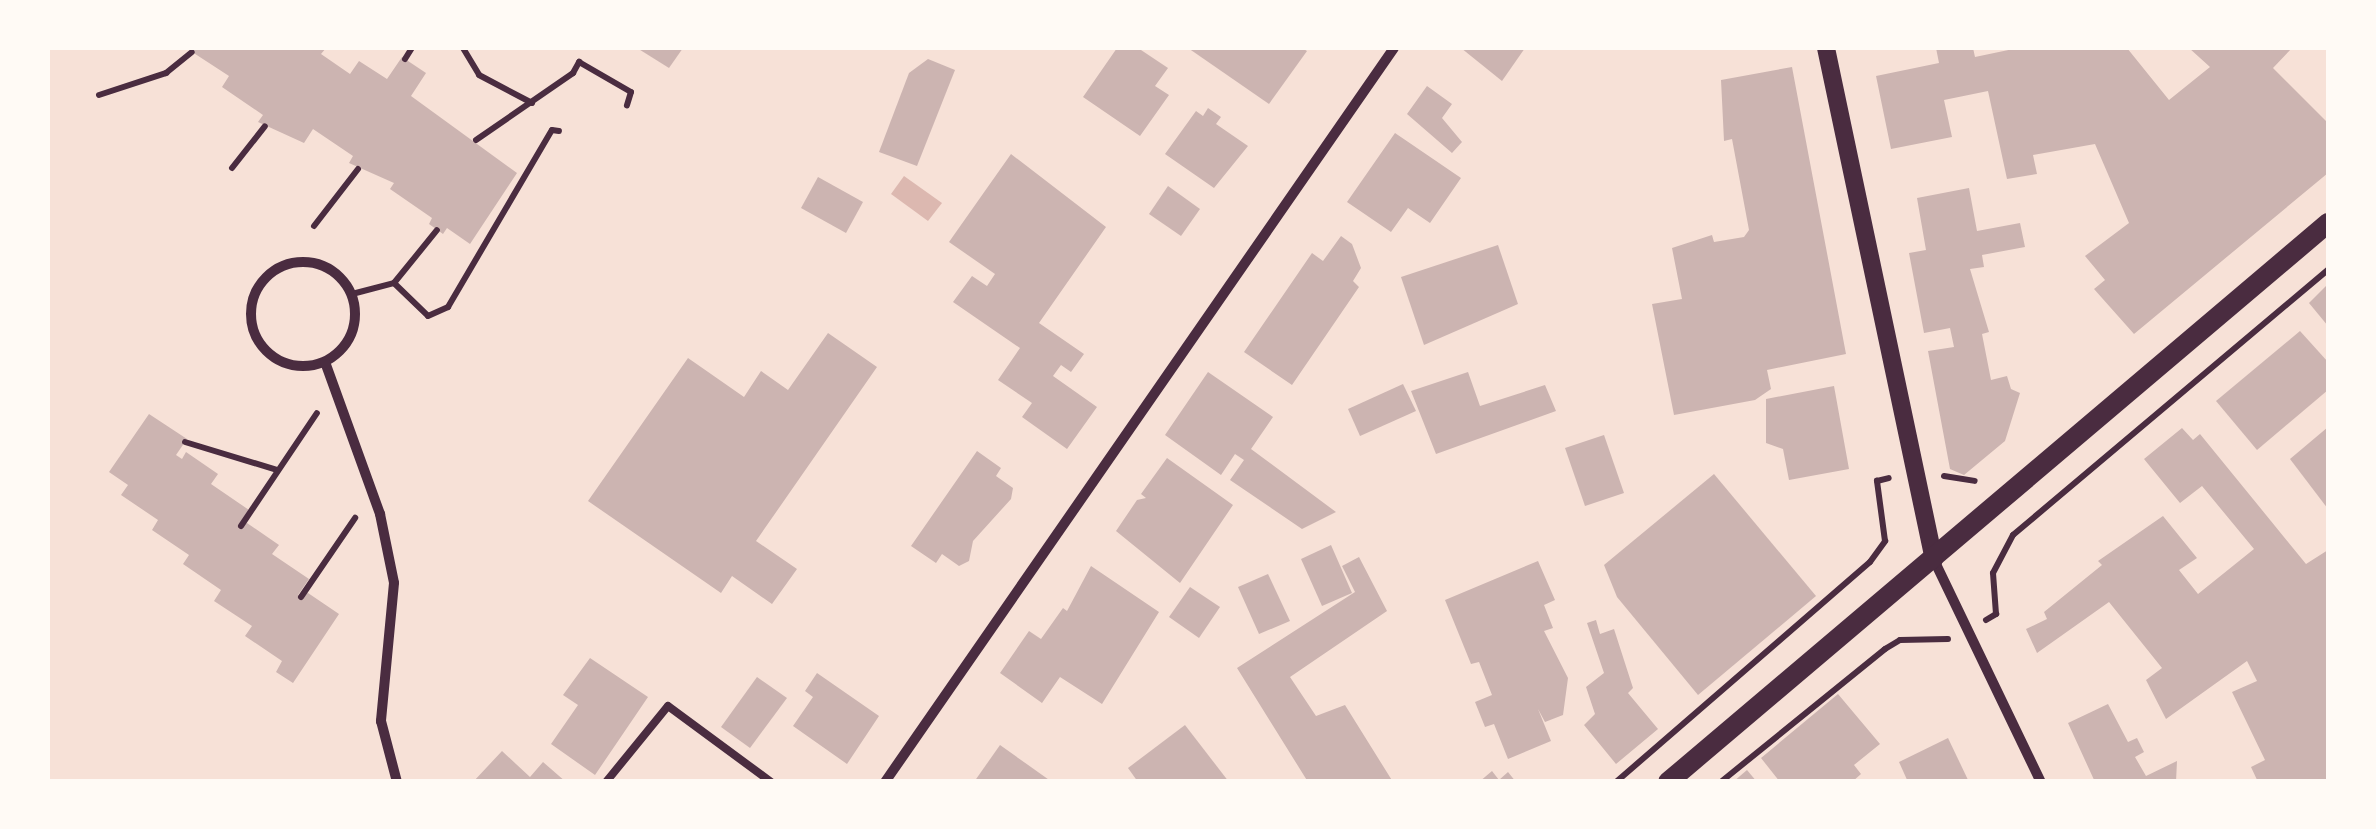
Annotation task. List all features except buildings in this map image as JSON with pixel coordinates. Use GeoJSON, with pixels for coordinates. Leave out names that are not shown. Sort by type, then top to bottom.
{"type":"FeatureCollection","features":[{"type":"Feature","properties":{"kind":"main road"},"geometry":{"type":"LineString","coordinates":[[1668,782],[1934,560],[2159,362],[2328,224]]}},
{"type":"Feature","properties":{"kind":"street"},"geometry":{"type":"LineString","coordinates":[[885,782],[1394,48]]}},
{"type":"Feature","properties":{"kind":"street"},"geometry":{"type":"LineString","coordinates":[[1826,48],[1934,560],[2041,782]]}},
{"type":"Feature","properties":{"kind":"street"},"geometry":{"type":"LineString","coordinates":[[298,262],[332,270],[352,294],[349,341],[325,362],[289,365],[272,358],[252,328],[255,292],[281,266],[298,262]]}},
{"type":"Feature","properties":{"kind":"street"},"geometry":{"type":"LineString","coordinates":[[325,362],[377,504],[394,583],[382,721],[398,782]]}},
{"type":"Feature","properties":{"kind":"lane"},"geometry":{"type":"LineString","coordinates":[[606,782],[668,706],[771,782]]}},
{"type":"Feature","properties":{"kind":"path"},"geometry":{"type":"LineString","coordinates":[[405,59],[412,48]]}},
{"type":"Feature","properties":{"kind":"path"},"geometry":{"type":"LineString","coordinates":[[463,48],[479,75],[532,103]]}},
{"type":"Feature","properties":{"kind":"path"},"geometry":{"type":"LineString","coordinates":[[99,96],[166,73],[192,52]]}},
{"type":"Feature","properties":{"kind":"path"},"geometry":{"type":"LineString","coordinates":[[476,140],[532,103],[579,62],[631,92],[627,104]]}},
{"type":"Feature","properties":{"kind":"path"},"geometry":{"type":"LineString","coordinates":[[232,168],[265,126]]}},
{"type":"Feature","properties":{"kind":"path"},"geometry":{"type":"LineString","coordinates":[[394,282],[428,316],[448,307],[552,130],[559,131]]}},
{"type":"Feature","properties":{"kind":"path"},"geometry":{"type":"LineString","coordinates":[[314,226],[358,168]]}},
{"type":"Feature","properties":{"kind":"path"},"geometry":{"type":"LineString","coordinates":[[352,294],[394,282],[436,230]]}},
{"type":"Feature","properties":{"kind":"path"},"geometry":{"type":"LineString","coordinates":[[1996,614],[1993,573],[2012,535],[2328,270]]}},
{"type":"Feature","properties":{"kind":"path"},"geometry":{"type":"LineString","coordinates":[[241,526],[319,411],[341,404]]}},
{"type":"Feature","properties":{"kind":"path"},"geometry":{"type":"LineString","coordinates":[[184,442],[277,470]]}},
{"type":"Feature","properties":{"kind":"path"},"geometry":{"type":"LineString","coordinates":[[1936,464],[1952,481],[1974,481]]}},
{"type":"Feature","properties":{"kind":"path"},"geometry":{"type":"LineString","coordinates":[[1616,782],[1870,562],[1884,541],[1876,482]]}},
{"type":"Feature","properties":{"kind":"path"},"geometry":{"type":"LineString","coordinates":[[300,597],[358,514],[377,504]]}},
{"type":"Feature","properties":{"kind":"path"},"geometry":{"type":"LineString","coordinates":[[1721,782],[1884,648],[1922,636],[1939,643]]}},
{"type":"Feature","properties":{"kind":"shaded area"},"geometry":{"type":"Polygon","coordinates":[[[904,176],[942,203],[928,221],[891,194],[904,176]]]}}]}
